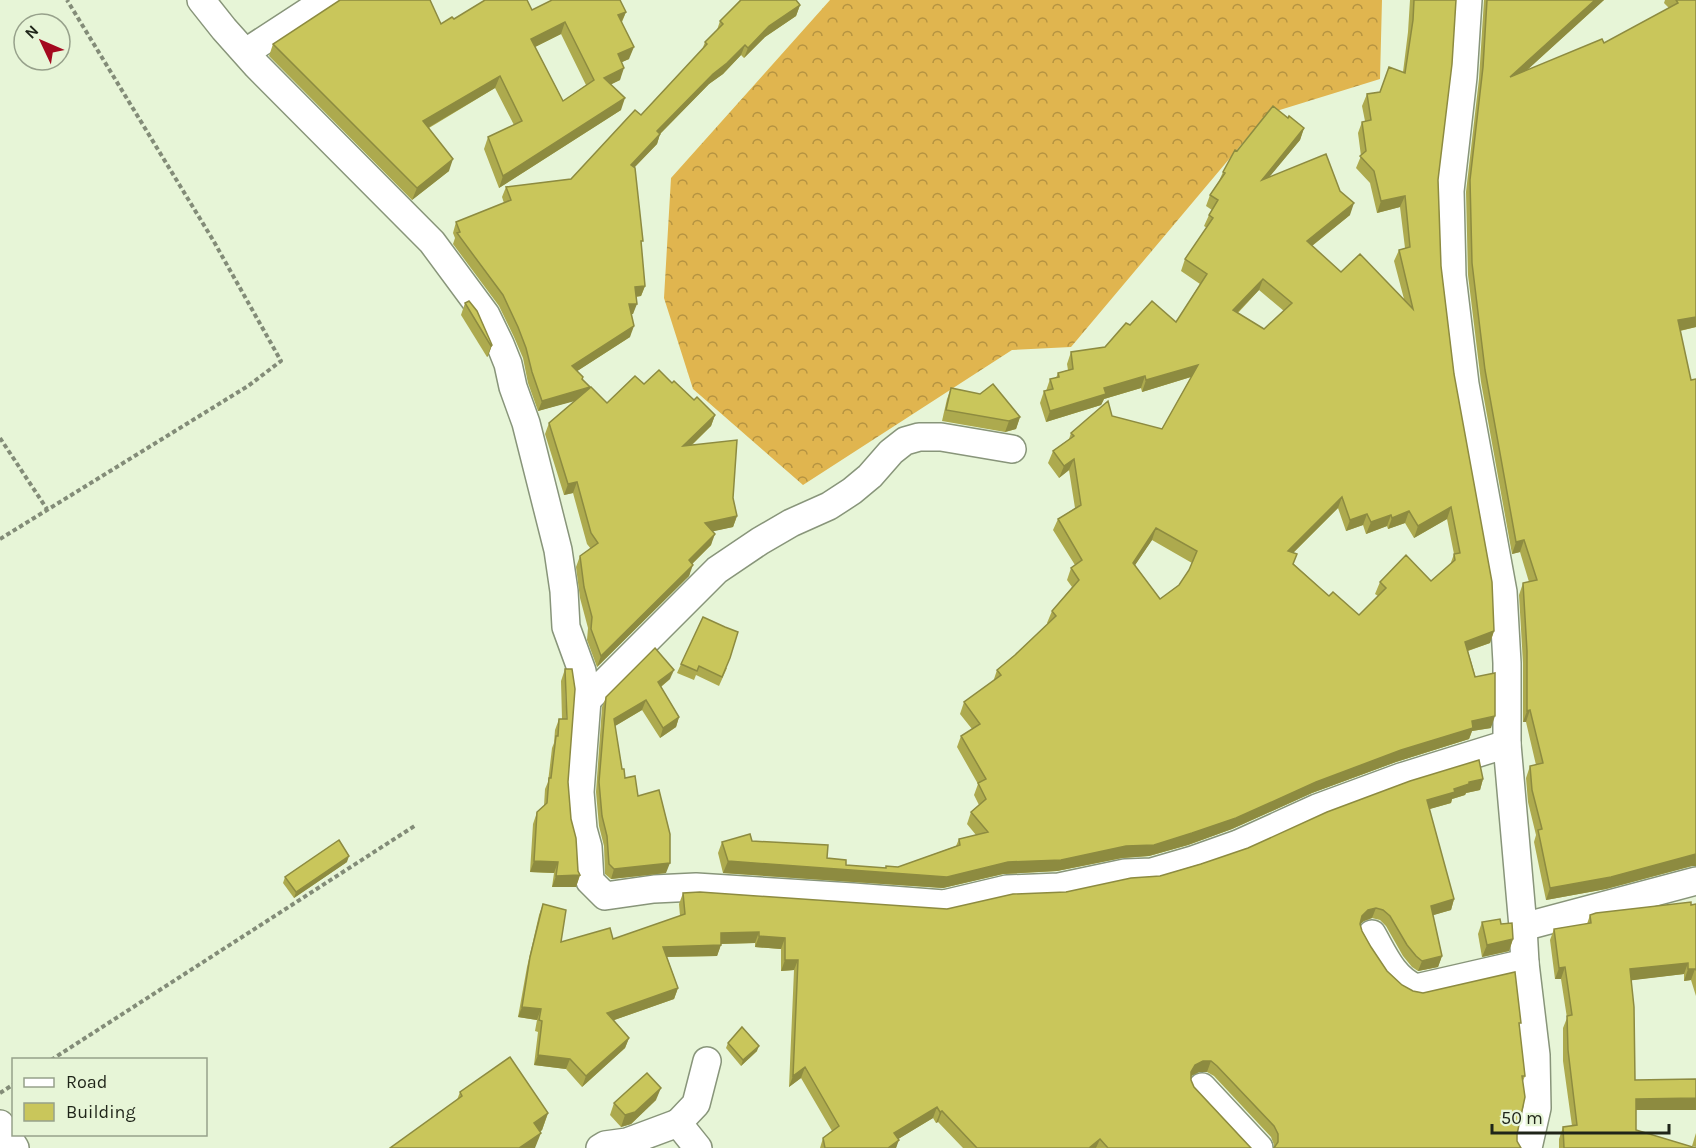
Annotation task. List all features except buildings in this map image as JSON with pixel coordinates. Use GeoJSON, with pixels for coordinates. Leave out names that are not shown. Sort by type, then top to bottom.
{"type":"FeatureCollection","features":[{"type":"Feature","properties":{"kind":"street"},"geometry":{"type":"LineString","coordinates":[[201,0],[224,29],[432,242],[491,325],[508,364],[513,387],[526,423],[558,550],[566,627],[582,671],[587,700],[580,792],[582,820],[588,847],[590,881],[605,896],[654,889],[696,887],[944,904],[1007,889],[1059,887],[1125,873],[1152,872],[1238,844],[1317,808],[1401,777],[1507,744]]}},
{"type":"Feature","properties":{"kind":"street"},"geometry":{"type":"LineString","coordinates":[[246,52],[326,0]]}},
{"type":"Feature","properties":{"kind":"street"},"geometry":{"type":"LineString","coordinates":[[1467,0],[1463,77],[1450,191],[1452,276],[1465,384],[1503,592],[1507,663],[1507,744],[1525,963],[1536,1055],[1536,1108],[1528,1148]]}},
{"type":"Feature","properties":{"kind":"street"},"geometry":{"type":"LineString","coordinates":[[587,700],[717,570],[760,541],[791,523],[829,506],[852,491],[905,441],[919,437],[941,437],[1012,449]]}},
{"type":"Feature","properties":{"kind":"street"},"geometry":{"type":"LineString","coordinates":[[1523,927],[1696,880]]}},
{"type":"Feature","properties":{"kind":"street"},"geometry":{"type":"LineString","coordinates":[[1372,934],[1394,972],[1405,984],[1416,988],[1525,963]]}},
{"type":"Feature","properties":{"kind":"street"},"geometry":{"type":"LineString","coordinates":[[600,1148],[605,1145],[627,1142],[678,1123],[696,1104],[707,1061]]}},
{"type":"Feature","properties":{"kind":"street"},"geometry":{"type":"LineString","coordinates":[[1202,1087],[1259,1148]]}},
{"type":"Feature","properties":{"kind":"street"},"geometry":{"type":"LineString","coordinates":[[678,1123],[699,1148]]}},
{"type":"Feature","properties":{"kind":"street"},"geometry":{"type":"LineString","coordinates":[[0,1124],[15,1148]]}},
{"type":"Feature","properties":{"kind":"path"},"geometry":{"type":"LineString","coordinates":[[0,539],[248,386],[281,361],[213,240],[67,0]]}},
{"type":"Feature","properties":{"kind":"path"},"geometry":{"type":"LineString","coordinates":[[0,438],[47,509]]}},
{"type":"Feature","properties":{"kind":"path"},"geometry":{"type":"LineString","coordinates":[[53,1058],[416,825]]}},
{"type":"Feature","properties":{"kind":"green space"},"geometry":{"type":"Polygon","coordinates":[[[830,0],[1382,0],[1380,79],[1267,114],[1071,347],[1012,350],[803,485],[693,389],[664,298],[671,178],[830,0]]]}}]}
